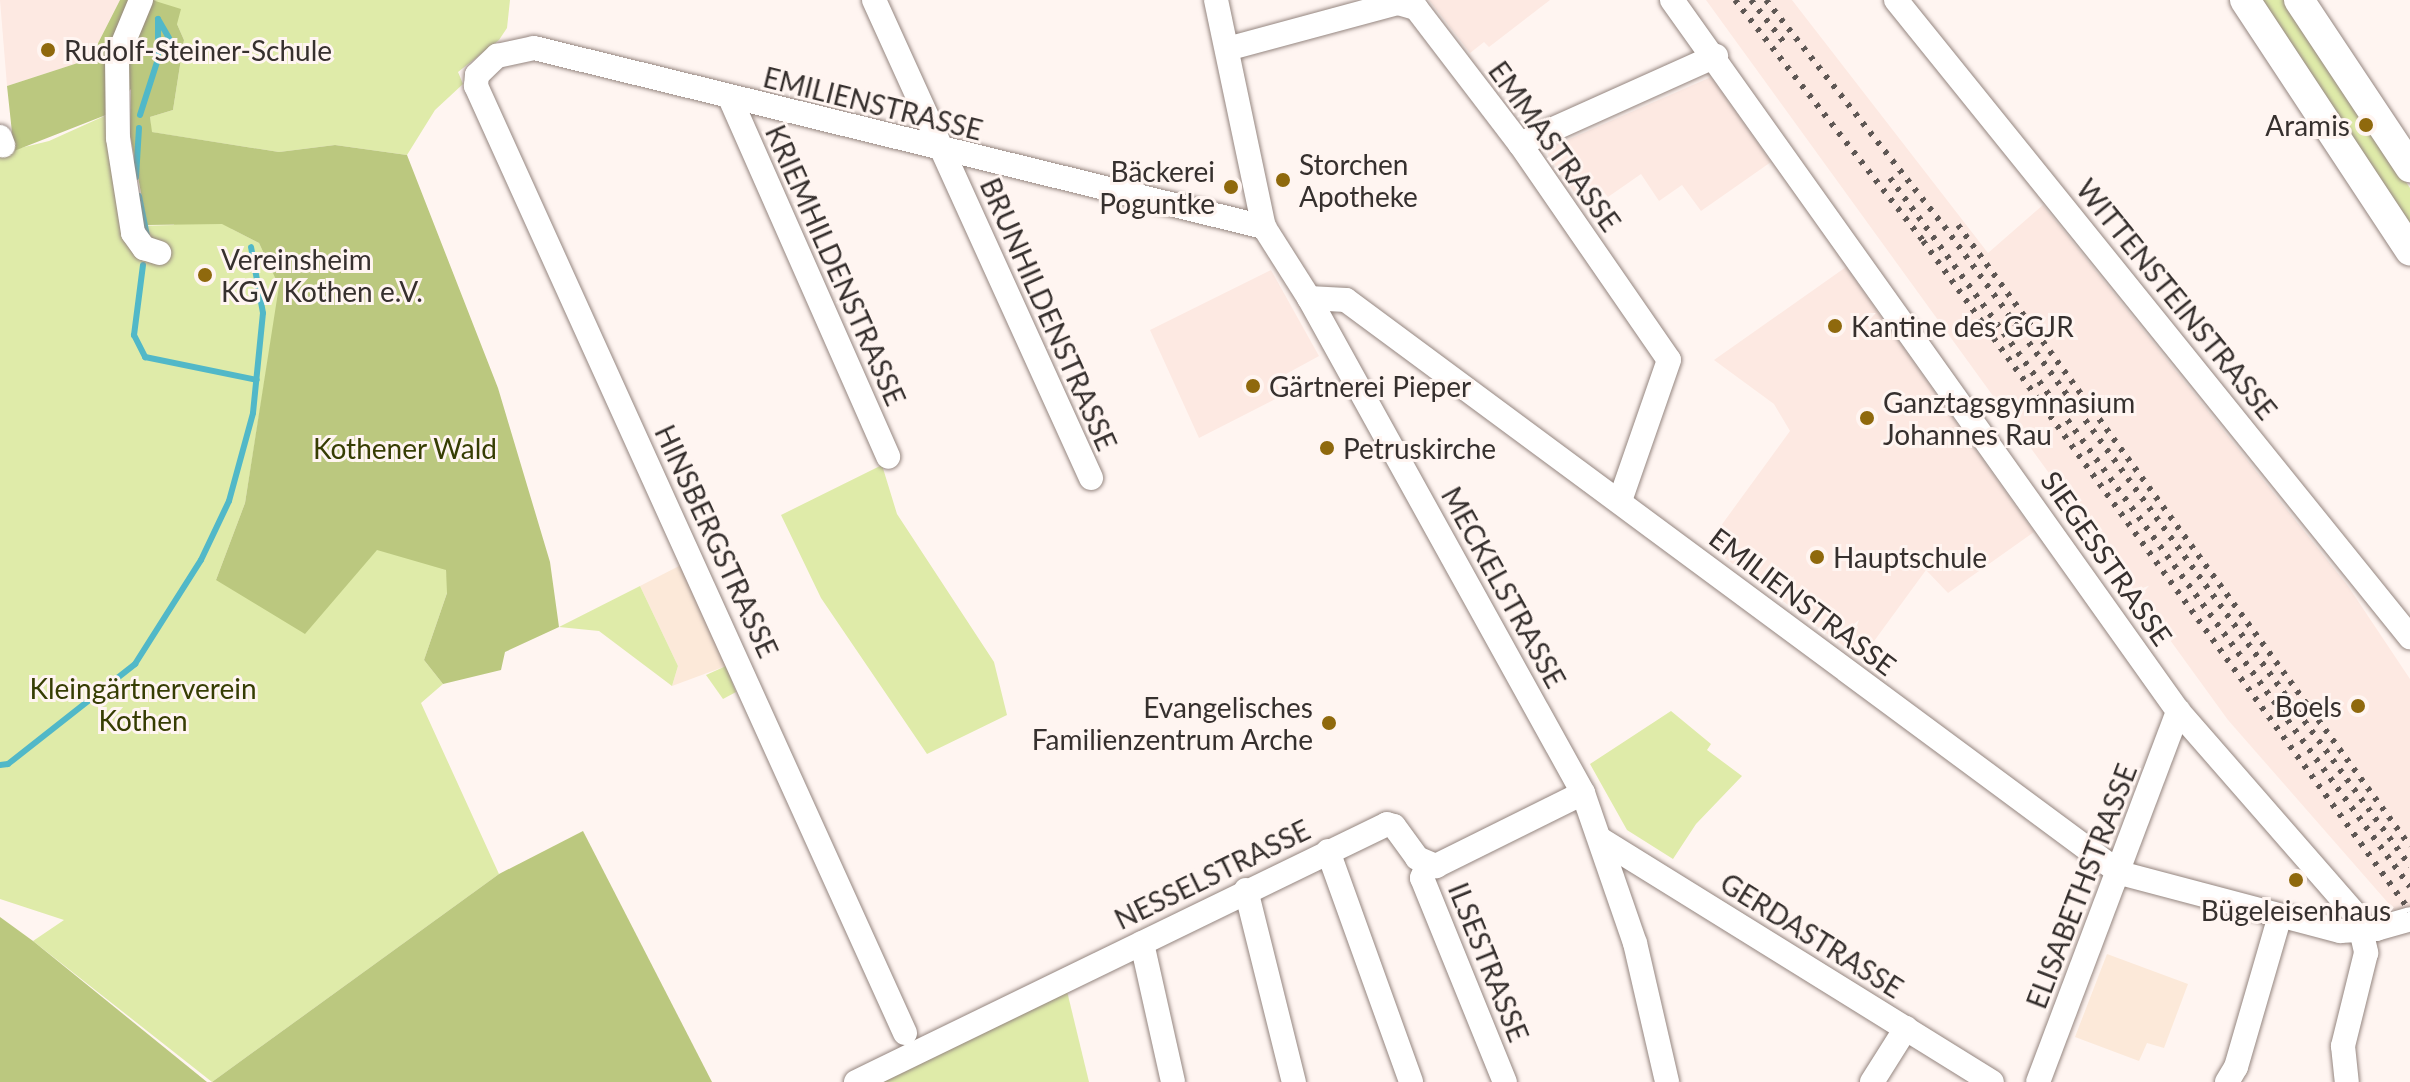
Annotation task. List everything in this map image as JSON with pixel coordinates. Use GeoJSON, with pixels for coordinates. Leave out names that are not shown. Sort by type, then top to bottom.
{"type":"FeatureCollection","features":[{"type":"Feature","properties":{"kind":"main road"},"geometry":{"type":"LineString","coordinates":[[2245,0],[2410,250]]}},
{"type":"Feature","properties":{"kind":"main road"},"geometry":{"type":"LineString","coordinates":[[2299,0],[2410,167]]}},
{"type":"Feature","properties":{"kind":"street"},"geometry":{"type":"LineString","coordinates":[[141,0],[117,58],[118,138],[133,233],[144,248],[159,253]]}},
{"type":"Feature","properties":{"kind":"street","name":"BRUNHILDENSTRASSE"},"geometry":{"type":"LineString","coordinates":[[874,0],[1091,478]]}},
{"type":"Feature","properties":{"kind":"street","name":"MECKELSTRASSE"},"geometry":{"type":"LineString","coordinates":[[1216,0],[1264,227],[1309,298],[1583,793],[1635,943],[1663,1081]]}},
{"type":"Feature","properties":{"kind":"street","name":"SIEGESSTRASSE"},"geometry":{"type":"LineString","coordinates":[[1672,0],[1716,56],[2178,711],[2337,891],[2365,931]]}},
{"type":"Feature","properties":{"kind":"street","name":"WITTENSTEINSTRASSE"},"geometry":{"type":"LineString","coordinates":[[1896,0],[2410,637]]}},
{"type":"Feature","properties":{"kind":"street","name":"EMMASTRASSE"},"geometry":{"type":"LineString","coordinates":[[1227,49],[1398,3],[1416,8],[1520,144],[1669,360],[1620,501]]}},
{"type":"Feature","properties":{"kind":"street","name":"EMILIENSTRASSE"},"geometry":{"type":"LineString","coordinates":[[477,75],[497,56],[534,48],[942,152],[1264,227]]}},
{"type":"Feature","properties":{"kind":"street"},"geometry":{"type":"LineString","coordinates":[[1520,144],[1716,56]]}},
{"type":"Feature","properties":{"kind":"street","name":"HINSBERGSTRASSE"},"geometry":{"type":"LineString","coordinates":[[477,75],[476,86],[905,1033]]}},
{"type":"Feature","properties":{"kind":"street","name":"KRIEMHILDENSTRASSE"},"geometry":{"type":"LineString","coordinates":[[730,98],[888,457]]}},
{"type":"Feature","properties":{"kind":"street","name":"EMILIENSTRASSE"},"geometry":{"type":"LineString","coordinates":[[1309,298],[1346,300],[2120,873],[2340,931],[2365,931],[2400,922]]}},
{"type":"Feature","properties":{"kind":"street","name":"ELISABETHSTRASSE"},"geometry":{"type":"LineString","coordinates":[[2038,1082],[2120,873],[2178,711]]}},
{"type":"Feature","properties":{"kind":"street"},"geometry":{"type":"LineString","coordinates":[[1427,865],[1436,866],[1583,793]]}},
{"type":"Feature","properties":{"kind":"street","name":"NESSELSTRASSE"},"geometry":{"type":"LineString","coordinates":[[856,1082],[1387,824],[1427,865]]}},
{"type":"Feature","properties":{"kind":"street","name":"GERDASTRASSE"},"geometry":{"type":"LineString","coordinates":[[1600,839],[1992,1082]]}},
{"type":"Feature","properties":{"kind":"street"},"geometry":{"type":"LineString","coordinates":[[1328,851],[1411,1082]]}},
{"type":"Feature","properties":{"kind":"street","name":"ILSESTRASSE"},"geometry":{"type":"LineString","coordinates":[[1427,865],[1422,878],[1505,1082]]}},
{"type":"Feature","properties":{"kind":"street"},"geometry":{"type":"LineString","coordinates":[[1246,890],[1294,1082]]}},
{"type":"Feature","properties":{"kind":"street"},"geometry":{"type":"LineString","coordinates":[[2227,1082],[2236,1067],[2280,916]]}},
{"type":"Feature","properties":{"kind":"street"},"geometry":{"type":"LineString","coordinates":[[2347,1082],[2343,1046],[2364,973],[2365,931]]}},
{"type":"Feature","properties":{"kind":"street"},"geometry":{"type":"LineString","coordinates":[[1142,943],[1173,1082]]}},
{"type":"Feature","properties":{"kind":"street"},"geometry":{"type":"LineString","coordinates":[[1872,1082],[1906,1028]]}},
{"type":"Feature","properties":{"kind":"shaded area","name":"Rudolf-Steiner-Schule"},"geometry":{"type":"Polygon","coordinates":[[[0,0],[120,0],[90,59],[7,86],[0,0]]]}},
{"type":"Feature","properties":{"kind":"shaded area"},"geometry":{"type":"Polygon","coordinates":[[[1429,0],[1550,0],[1489,47],[1484,42],[1470,53],[1429,0]]]}},
{"type":"Feature","properties":{"kind":"shaded area"},"geometry":{"type":"Polygon","coordinates":[[[1706,0],[1792,0],[1988,253],[2043,205],[2348,586],[2410,679],[2410,928],[2228,720],[1706,0]]]}},
{"type":"Feature","properties":{"kind":"shaded area"},"geometry":{"type":"Polygon","coordinates":[[[1711,77],[1771,162],[1701,211],[1682,185],[1659,201],[1641,174],[1608,197],[1602,190],[1582,204],[1548,155],[1549,148],[1711,77]]]}},
{"type":"Feature","properties":{"kind":"shaded area","name":"Ganztagsgymnasium Johannes Rau"},"geometry":{"type":"Polygon","coordinates":[[[1846,267],[2034,532],[1948,593],[1926,570],[1861,659],[1707,545],[1790,431],[1774,404],[1714,360],[1846,267]]]}},
{"type":"Feature","properties":{"kind":"shaded area"},"geometry":{"type":"Polygon","coordinates":[[[1271,270],[1319,356],[1275,380],[1283,395],[1199,438],[1150,330],[1271,270]]]}},
{"type":"Feature","properties":{"kind":"shaded area"},"geometry":{"type":"Polygon","coordinates":[[[681,565],[726,666],[672,686],[678,666],[640,586],[681,565]]]}},
{"type":"Feature","properties":{"kind":"shaded area"},"geometry":{"type":"Polygon","coordinates":[[[2107,954],[2188,984],[2164,1048],[2147,1043],[2139,1061],[2075,1037],[2107,954]]]}},
{"type":"Feature","properties":{"kind":"green space","name":"Kothener Wald"},"geometry":{"type":"Polygon","coordinates":[[[120,0],[152,0],[181,9],[177,24],[184,40],[173,110],[150,117],[152,132],[279,152],[335,145],[407,155],[498,388],[550,562],[559,627],[505,652],[501,670],[443,684],[424,660],[447,593],[446,570],[377,550],[305,634],[216,580],[245,503],[279,286],[259,243],[222,224],[147,225],[130,134],[131,89],[111,113],[14,151],[7,86],[90,59],[120,0]]]}},
{"type":"Feature","properties":{"kind":"green space"},"geometry":{"type":"Polygon","coordinates":[[[152,0],[510,0],[507,28],[499,40],[458,72],[463,84],[435,110],[407,155],[335,145],[279,152],[151,132],[150,117],[173,110],[184,40],[177,24],[152,0]]]}},
{"type":"Feature","properties":{"kind":"green space"},"geometry":{"type":"Polygon","coordinates":[[[2257,0],[2287,0],[2410,188],[2410,230],[2257,0]]]}},
{"type":"Feature","properties":{"kind":"green space","name":"Kleingärtnerverein Kothen"},"geometry":{"type":"Polygon","coordinates":[[[111,113],[134,226],[174,225],[182,150],[232,229],[259,243],[280,286],[245,503],[216,580],[389,537],[442,549],[449,587],[424,660],[443,684],[421,703],[499,874],[212,1082],[33,941],[64,920],[0,899],[0,153],[49,141],[111,113]]]}},
{"type":"Feature","properties":{"kind":"green space"},"geometry":{"type":"Polygon","coordinates":[[[882,465],[897,514],[994,662],[1007,715],[927,754],[821,598],[781,515],[882,465]]]}},
{"type":"Feature","properties":{"kind":"green space"},"geometry":{"type":"Polygon","coordinates":[[[640,586],[678,666],[672,686],[599,631],[559,627],[640,586]]]}},
{"type":"Feature","properties":{"kind":"green space"},"geometry":{"type":"Polygon","coordinates":[[[726,666],[736,692],[723,699],[706,675],[726,666]]]}},
{"type":"Feature","properties":{"kind":"green space"},"geometry":{"type":"Polygon","coordinates":[[[1671,711],[1711,744],[1707,750],[1742,776],[1696,824],[1673,859],[1627,830],[1590,764],[1671,711]]]}},
{"type":"Feature","properties":{"kind":"green space"},"geometry":{"type":"Polygon","coordinates":[[[583,831],[712,1082],[212,1082],[499,874],[583,831]]]}},
{"type":"Feature","properties":{"kind":"green space"},"geometry":{"type":"Polygon","coordinates":[[[0,917],[33,941],[207,1082],[0,1082],[0,917]]]}},
{"type":"Feature","properties":{"kind":"green space"},"geometry":{"type":"Polygon","coordinates":[[[1066,987],[1089,1082],[870,1082],[1066,987]]]}},
{"type":"Feature","properties":{"kind":"waterway"},"geometry":{"type":"LineString","coordinates":[[158,19],[169,38]]}},
{"type":"Feature","properties":{"kind":"waterway"},"geometry":{"type":"LineString","coordinates":[[140,115],[158,59],[158,19]]}},
{"type":"Feature","properties":{"kind":"waterway"},"geometry":{"type":"LineString","coordinates":[[136,177],[139,128]]}},
{"type":"Feature","properties":{"kind":"waterway"},"geometry":{"type":"LineString","coordinates":[[139,196],[147,236]]}},
{"type":"Feature","properties":{"kind":"waterway"},"geometry":{"type":"LineString","coordinates":[[0,765],[8,764],[135,664],[201,560],[229,501],[253,413],[263,313],[251,247]]}},
{"type":"Feature","properties":{"kind":"waterway"},"geometry":{"type":"LineString","coordinates":[[143,265],[134,335],[145,357],[257,380]]}},
{"type":"Feature","properties":{"kind":"railway"},"geometry":{"type":"LineString","coordinates":[[1735,0],[1923,241],[2410,911]]}},
{"type":"Feature","properties":{"kind":"railway"},"geometry":{"type":"LineString","coordinates":[[1751,0],[1786,45]]}},
{"type":"Feature","properties":{"kind":"railway"},"geometry":{"type":"LineString","coordinates":[[1766,0],[1944,226],[2410,866]]}},
{"type":"Feature","properties":{"kind":"railway"},"geometry":{"type":"LineString","coordinates":[[1890,178],[2410,887]]}},
{"type":"Feature","properties":{"kind":"railway"},"geometry":{"type":"LineString","coordinates":[[1958,225],[2410,846]]}},
{"type":"Feature","properties":{"kind":"place","name":"Rudolf-Steiner-Schule"},"geometry":{"type":"Point","coordinates":[48,50]}},
{"type":"Feature","properties":{"kind":"place","name":"Aramis"},"geometry":{"type":"Point","coordinates":[2366,125]}},
{"type":"Feature","properties":{"kind":"place","name":"Storchen Apotheke"},"geometry":{"type":"Point","coordinates":[1283,180]}},
{"type":"Feature","properties":{"kind":"place","name":"Bäckerei Poguntke"},"geometry":{"type":"Point","coordinates":[1231,187]}},
{"type":"Feature","properties":{"kind":"place","name":"Vereinsheim KGV Kothen e.V."},"geometry":{"type":"Point","coordinates":[205,275]}},
{"type":"Feature","properties":{"kind":"place","name":"Kantine des GGJR"},"geometry":{"type":"Point","coordinates":[1835,326]}},
{"type":"Feature","properties":{"kind":"place","name":"Gärtnerei Pieper"},"geometry":{"type":"Point","coordinates":[1253,386]}},
{"type":"Feature","properties":{"kind":"place","name":"Ganztagsgymnasium Johannes Rau"},"geometry":{"type":"Point","coordinates":[1867,418]}},
{"type":"Feature","properties":{"kind":"place","name":"Petruskirche"},"geometry":{"type":"Point","coordinates":[1327,448]}},
{"type":"Feature","properties":{"kind":"place","name":"Hauptschule"},"geometry":{"type":"Point","coordinates":[1817,557]}},
{"type":"Feature","properties":{"kind":"place","name":"Boels"},"geometry":{"type":"Point","coordinates":[2358,706]}},
{"type":"Feature","properties":{"kind":"place","name":"Evangelisches Familienzentrum Arche"},"geometry":{"type":"Point","coordinates":[1329,723]}},
{"type":"Feature","properties":{"kind":"place","name":"Bügeleisenhaus"},"geometry":{"type":"Point","coordinates":[2296,880]}}]}
